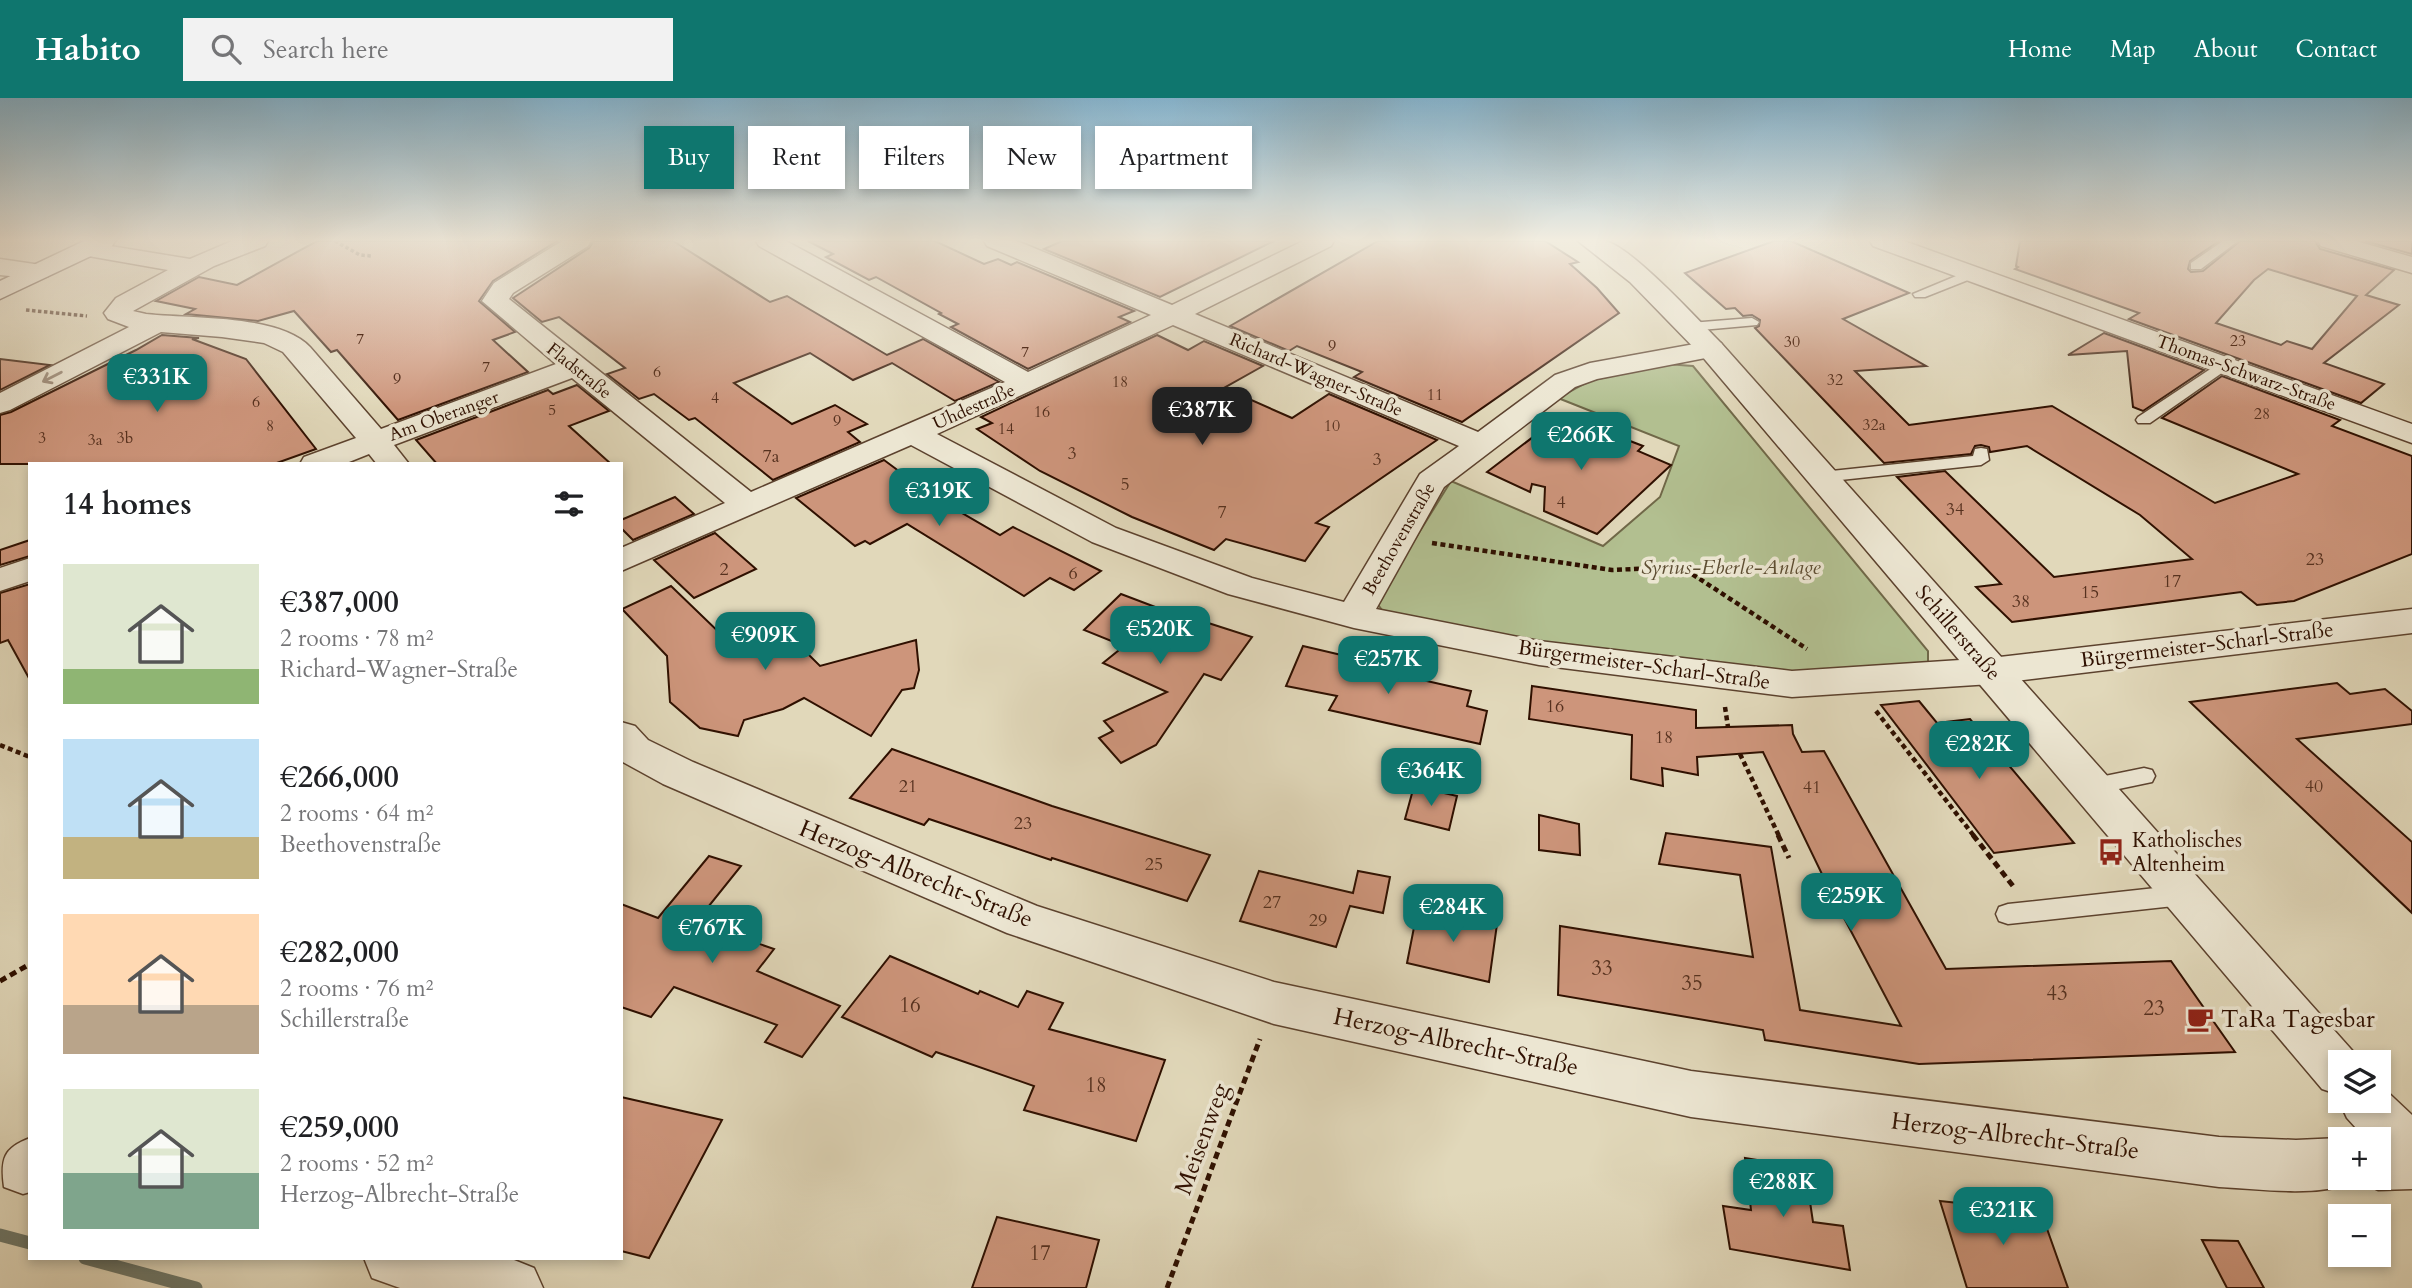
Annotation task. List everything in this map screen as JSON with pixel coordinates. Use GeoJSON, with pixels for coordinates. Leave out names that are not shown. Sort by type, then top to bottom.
{"type":"FeatureCollection","features":[{"type":"Feature","properties":{"kind":"street"},"geometry":{"type":"LineString","coordinates":[[139,297],[125,304],[117,313],[122,318],[156,324],[234,327],[267,333],[292,344],[385,453]]}},
{"type":"Feature","properties":{"kind":"street","name":"Fladstraße"},"geometry":{"type":"LineString","coordinates":[[498,297],[495,301],[747,505]]}},
{"type":"Feature","properties":{"kind":"street"},"geometry":{"type":"LineString","coordinates":[[869,297],[1027,383]]}},
{"type":"Feature","properties":{"kind":"street","name":"Richard-Wagner-Straße"},"geometry":{"type":"LineString","coordinates":[[1129,297],[1481,444]]}},
{"type":"Feature","properties":{"kind":"street","name":"Uhdestraße"},"geometry":{"type":"LineString","coordinates":[[623,560],[914,434],[1210,297]]}},
{"type":"Feature","properties":{"kind":"street","name":"Schillerstraße"},"geometry":{"type":"LineString","coordinates":[[1660,297],[1700,338],[1822,477],[2328,1059]]}},
{"type":"Feature","properties":{"kind":"street","name":"Thomas-Schwarz-Straße"},"geometry":{"type":"LineString","coordinates":[[2037,297],[2412,434]]}},
{"type":"Feature","properties":{"kind":"street"},"geometry":{"type":"LineString","coordinates":[[0,404],[156,324]]}},
{"type":"Feature","properties":{"kind":"street","name":"Beethovenstraße"},"geometry":{"type":"LineString","coordinates":[[1354,616],[1431,481],[1566,381],[1700,338]]}},
{"type":"Feature","properties":{"kind":"street","name":"Am Oberanger"},"geometry":{"type":"LineString","coordinates":[[328,462],[385,453],[574,367]]}},
{"type":"Feature","properties":{"kind":"street","name":"Bürgermeister-Scharl-Straße"},"geometry":{"type":"LineString","coordinates":[[914,434],[1104,536],[1240,586],[1354,616],[1539,653],[1792,684],[1991,671],[2412,621]]}},
{"type":"Feature","properties":{"kind":"street"},"geometry":{"type":"LineString","coordinates":[[0,580],[28,570]]}},
{"type":"Feature","properties":{"kind":"street","name":"Herzog-Albrecht-Straße"},"geometry":{"type":"LineString","coordinates":[[623,738],[634,750],[678,773],[1023,920],[1274,1003],[1691,1094],[2219,1162],[2328,1164]]}},
{"type":"Feature","properties":{"kind":"street"},"geometry":{"type":"LineString","coordinates":[[2376,1113],[2412,1153]]}},
{"type":"Feature","properties":{"kind":"street"},"geometry":{"type":"LineString","coordinates":[[2391,1165],[2412,1164]]}},
{"type":"Feature","properties":{"kind":"street"},"geometry":{"type":"LineString","coordinates":[[400,1260],[514,1288]]}},
{"type":"Feature","properties":{"kind":"lane"},"geometry":{"type":"LineString","coordinates":[[1700,338],[1752,322]]}},
{"type":"Feature","properties":{"kind":"lane"},"geometry":{"type":"LineString","coordinates":[[2144,420],[2224,365]]}},
{"type":"Feature","properties":{"kind":"lane"},"geometry":{"type":"LineString","coordinates":[[1822,477],[1981,460],[1981,453]]}},
{"type":"Feature","properties":{"kind":"lane"},"geometry":{"type":"LineString","coordinates":[[2090,787],[2144,776]]}},
{"type":"Feature","properties":{"kind":"lane"},"geometry":{"type":"LineString","coordinates":[[2008,914],[2183,895]]}},
{"type":"Feature","properties":{"kind":"path"},"geometry":{"type":"LineString","coordinates":[[7,300],[99,317],[117,313]]}},
{"type":"Feature","properties":{"kind":"path"},"geometry":{"type":"LineString","coordinates":[[1398,538],[1612,570],[1655,568],[1689,572],[1852,680],[2033,911]]}},
{"type":"Feature","properties":{"kind":"path"},"geometry":{"type":"LineString","coordinates":[[0,746],[28,756]]}},
{"type":"Feature","properties":{"kind":"path"},"geometry":{"type":"LineString","coordinates":[[1741,754],[1789,858]]}},
{"type":"Feature","properties":{"kind":"path"},"geometry":{"type":"LineString","coordinates":[[0,981],[28,965]]}},
{"type":"Feature","properties":{"kind":"path","name":"Meisenweg"},"geometry":{"type":"LineString","coordinates":[[1167,1288],[1274,1003]]}},
{"type":"Feature","properties":{"kind":"green space","name":"Syrius-Eberle-Anlage"},"geometry":{"type":"Polygon","coordinates":[[[1666,364],[1693,366],[1928,651],[1928,665],[1791,672],[1542,642],[1385,614],[1376,602],[1451,481],[1603,546],[1660,497],[1679,446],[1558,398],[1589,381],[1666,364]]]}},
{"type":"Feature","properties":{"kind":"building"},"geometry":{"type":"Polygon","coordinates":[[[164,297],[482,297],[479,301],[515,332],[493,340],[528,372],[398,420],[337,350],[331,352],[294,311],[258,321],[186,314],[195,309],[156,301],[164,297]]]}},
{"type":"Feature","properties":{"kind":"building"},"geometry":{"type":"Polygon","coordinates":[[[761,297],[770,302],[788,297],[887,355],[923,339],[999,382],[955,401],[892,363],[853,380],[810,353],[734,383],[792,424],[835,405],[867,424],[848,432],[860,442],[773,480],[695,418],[689,420],[654,394],[639,399],[607,374],[625,368],[559,317],[542,322],[513,298],[761,297]]]}},
{"type":"Feature","properties":{"kind":"building"},"geometry":{"type":"Polygon","coordinates":[[[911,297],[1099,297],[1134,311],[1119,317],[1130,322],[1028,369],[951,327],[958,324],[939,314],[941,313],[911,297]]]}},
{"type":"Feature","properties":{"kind":"building"},"geometry":{"type":"Polygon","coordinates":[[[1281,297],[1605,297],[1619,313],[1462,422],[1354,377],[1362,372],[1297,346],[1289,351],[1230,326],[1281,297]]]}},
{"type":"Feature","properties":{"kind":"building"},"geometry":{"type":"Polygon","coordinates":[[[1712,297],[1900,297],[1843,319],[1926,366],[1855,371],[1909,425],[2052,406],[2215,503],[2298,474],[2162,418],[2222,376],[2340,420],[2332,426],[2412,456],[2412,554],[2294,601],[2257,605],[2241,592],[2012,622],[1976,587],[2001,584],[1897,477],[1945,471],[2054,577],[2192,559],[2140,515],[2027,446],[1990,452],[1989,447],[1981,445],[1975,446],[1971,454],[1884,463],[1755,328],[1759,326],[1760,320],[1752,315],[1743,316],[1735,308],[1726,309],[1712,297]]]}},
{"type":"Feature","properties":{"kind":"building"},"geometry":{"type":"Polygon","coordinates":[[[2093,297],[2239,297],[2216,323],[2281,345],[2287,341],[2312,349],[2357,297],[2371,297],[2399,305],[2324,363],[2384,384],[2361,403],[2129,319],[2139,313],[2093,297]]]}},
{"type":"Feature","properties":{"kind":"building"},"geometry":{"type":"Polygon","coordinates":[[[2104,333],[2204,370],[2143,411],[2133,407],[2127,351],[2068,355],[2104,333]]]}},
{"type":"Feature","properties":{"kind":"building"},"geometry":{"type":"Polygon","coordinates":[[[162,335],[199,338],[192,339],[246,359],[316,449],[280,462],[0,464],[0,415],[162,335]]]}},
{"type":"Feature","properties":{"kind":"building"},"geometry":{"type":"Polygon","coordinates":[[[1157,335],[1188,350],[1204,341],[1263,366],[1224,388],[1292,418],[1329,394],[1437,440],[1316,523],[1329,527],[1305,561],[1226,539],[1214,550],[1132,517],[1040,471],[977,429],[992,423],[981,417],[1157,335]]]}},
{"type":"Feature","properties":{"kind":"building"},"geometry":{"type":"Polygon","coordinates":[[[0,359],[50,365],[0,390],[0,359]]]}},
{"type":"Feature","properties":{"kind":"building"},"geometry":{"type":"Polygon","coordinates":[[[577,385],[609,411],[569,426],[609,462],[435,462],[416,440],[548,390],[553,394],[577,385]]]}},
{"type":"Feature","properties":{"kind":"building"},"geometry":{"type":"Polygon","coordinates":[[[1562,415],[1643,446],[1638,451],[1671,465],[1597,534],[1544,511],[1545,487],[1532,484],[1530,492],[1487,472],[1562,415]]]}},
{"type":"Feature","properties":{"kind":"building"},"geometry":{"type":"Polygon","coordinates":[[[884,460],[931,495],[1000,535],[1013,527],[1101,571],[1074,590],[1050,578],[1024,596],[907,524],[870,544],[865,541],[855,546],[796,498],[884,460]]]}},
{"type":"Feature","properties":{"kind":"building"},"geometry":{"type":"Polygon","coordinates":[[[675,497],[694,514],[633,540],[623,530],[623,519],[675,497]]]}},
{"type":"Feature","properties":{"kind":"building"},"geometry":{"type":"Polygon","coordinates":[[[715,533],[756,569],[694,598],[654,560],[715,533]]]}},
{"type":"Feature","properties":{"kind":"building"},"geometry":{"type":"Polygon","coordinates":[[[28,541],[28,557],[0,565],[0,550],[28,541]]]}},
{"type":"Feature","properties":{"kind":"building"},"geometry":{"type":"Polygon","coordinates":[[[28,585],[28,676],[8,640],[0,643],[0,593],[28,585]]]}},
{"type":"Feature","properties":{"kind":"building"},"geometry":{"type":"Polygon","coordinates":[[[671,586],[728,641],[755,638],[782,640],[804,650],[820,666],[916,640],[919,670],[914,688],[902,690],[871,736],[804,698],[783,709],[744,720],[738,736],[700,728],[670,702],[667,656],[623,609],[671,586]]]}},
{"type":"Feature","properties":{"kind":"building"},"geometry":{"type":"Polygon","coordinates":[[[1121,594],[1200,624],[1202,621],[1252,637],[1221,680],[1204,674],[1156,745],[1121,763],[1099,738],[1113,731],[1104,721],[1167,692],[1103,663],[1124,646],[1084,630],[1121,594]]]}},
{"type":"Feature","properties":{"kind":"building"},"geometry":{"type":"Polygon","coordinates":[[[1303,646],[1367,661],[1365,667],[1471,691],[1467,706],[1487,711],[1480,744],[1329,710],[1337,696],[1286,686],[1303,646]]]}},
{"type":"Feature","properties":{"kind":"building"},"geometry":{"type":"Polygon","coordinates":[[[2337,683],[2350,694],[2385,689],[2412,711],[2412,724],[2297,739],[2412,842],[2412,913],[2190,702],[2337,683]]]}},
{"type":"Feature","properties":{"kind":"building"},"geometry":{"type":"Polygon","coordinates":[[[1532,686],[1696,710],[1696,728],[1792,725],[1793,734],[1802,752],[1824,751],[1946,969],[2171,961],[2235,1052],[1919,1064],[1765,1040],[1763,1030],[1558,995],[1560,926],[1753,957],[1740,875],[1659,864],[1666,833],[1771,847],[1800,1010],[1901,1026],[1834,899],[1763,752],[1697,757],[1698,775],[1662,768],[1663,786],[1631,779],[1632,735],[1529,719],[1532,686]]]}},
{"type":"Feature","properties":{"kind":"building"},"geometry":{"type":"Polygon","coordinates":[[[1919,701],[1937,723],[1970,719],[2074,843],[1994,853],[1881,705],[1919,701]]]}},
{"type":"Feature","properties":{"kind":"building"},"geometry":{"type":"Polygon","coordinates":[[[892,749],[1052,806],[1210,855],[1187,901],[1052,858],[1051,860],[929,819],[924,825],[850,798],[892,749]]]}},
{"type":"Feature","properties":{"kind":"building"},"geometry":{"type":"Polygon","coordinates":[[[1414,786],[1457,796],[1449,830],[1405,819],[1414,786]]]}},
{"type":"Feature","properties":{"kind":"building"},"geometry":{"type":"Polygon","coordinates":[[[1539,815],[1579,824],[1580,855],[1539,850],[1539,815]]]}},
{"type":"Feature","properties":{"kind":"building"},"geometry":{"type":"Polygon","coordinates":[[[709,856],[741,866],[696,922],[774,949],[757,971],[840,1006],[802,1057],[765,1042],[777,1025],[674,987],[651,1017],[623,1008],[623,905],[658,918],[709,856]]]}},
{"type":"Feature","properties":{"kind":"building"},"geometry":{"type":"Polygon","coordinates":[[[1259,871],[1353,893],[1358,871],[1390,877],[1383,913],[1350,906],[1336,947],[1240,921],[1259,871]]]}},
{"type":"Feature","properties":{"kind":"building"},"geometry":{"type":"Polygon","coordinates":[[[1418,907],[1497,924],[1489,982],[1407,963],[1418,907]]]}},
{"type":"Feature","properties":{"kind":"building"},"geometry":{"type":"Polygon","coordinates":[[[890,956],[978,994],[980,991],[1018,1007],[1027,991],[1063,1003],[1049,1029],[1165,1060],[1136,1141],[1024,1110],[1034,1086],[936,1052],[932,1057],[842,1017],[890,956]]]}},
{"type":"Feature","properties":{"kind":"building"},"geometry":{"type":"Polygon","coordinates":[[[623,1097],[722,1120],[649,1258],[623,1252],[623,1097]]]}},
{"type":"Feature","properties":{"kind":"building"},"geometry":{"type":"Polygon","coordinates":[[[1745,1158],[1805,1168],[1813,1222],[1843,1226],[1850,1270],[1730,1249],[1723,1206],[1751,1210],[1745,1158]]]}},
{"type":"Feature","properties":{"kind":"building"},"geometry":{"type":"Polygon","coordinates":[[[1940,1201],[2041,1212],[2068,1288],[1967,1288],[1940,1201]]]}},
{"type":"Feature","properties":{"kind":"building"},"geometry":{"type":"Polygon","coordinates":[[[997,1217],[1099,1240],[1086,1288],[972,1288],[997,1217]]]}},
{"type":"Feature","properties":{"kind":"building"},"geometry":{"type":"Polygon","coordinates":[[[2202,1240],[2238,1241],[2264,1288],[2227,1288],[2202,1240]]]}},
{"type":"Feature","properties":{"kind":"waterway"},"geometry":{"type":"LineString","coordinates":[[0,1235],[28,1242]]}},
{"type":"Feature","properties":{"kind":"waterway"},"geometry":{"type":"LineString","coordinates":[[92,1260],[196,1288]]}},
{"type":"Feature","properties":{"kind":"place","name":"Katholisches Altenheim"},"geometry":{"type":"Point","coordinates":[2111,852]}},
{"type":"Feature","properties":{"kind":"place","name":"TaRa Tagesbar"},"geometry":{"type":"Point","coordinates":[2200,1019]}}]}
